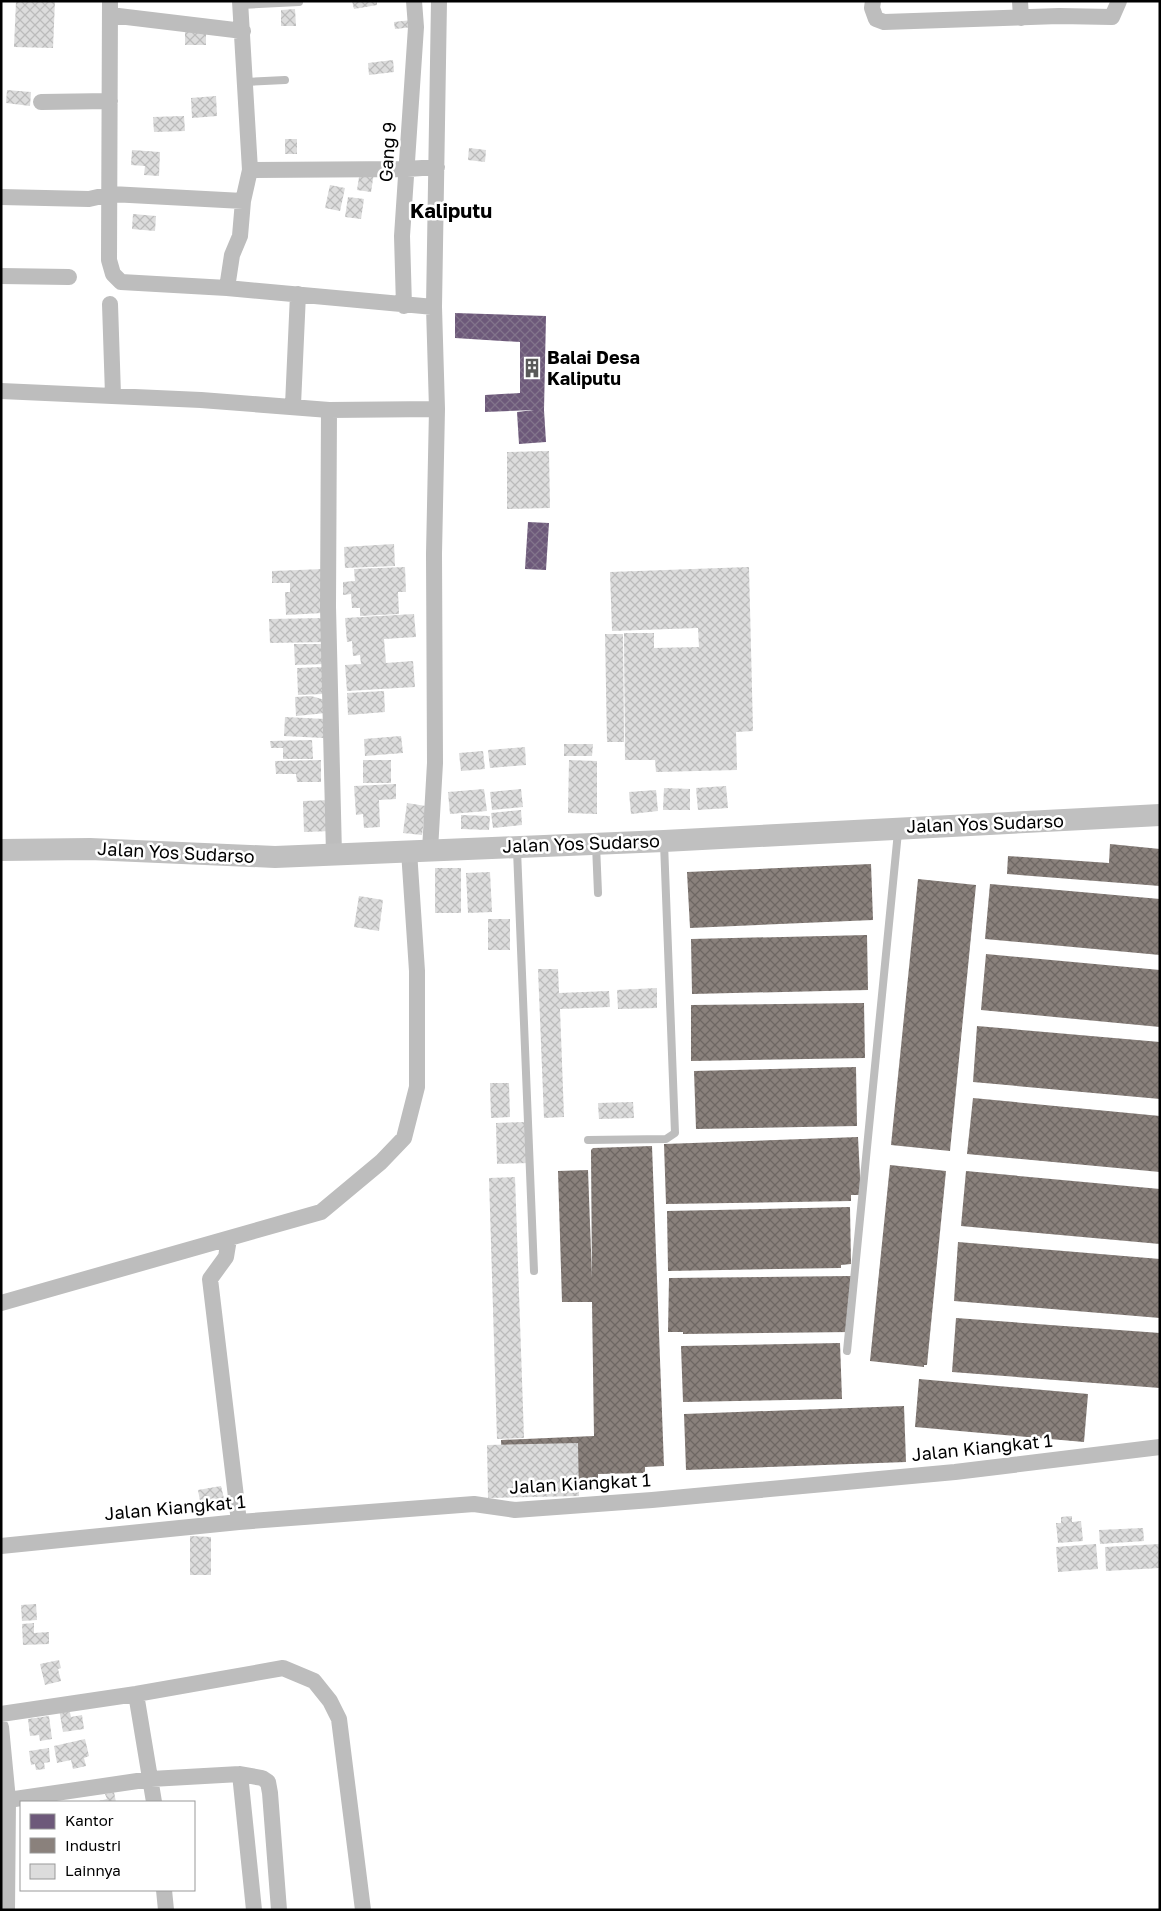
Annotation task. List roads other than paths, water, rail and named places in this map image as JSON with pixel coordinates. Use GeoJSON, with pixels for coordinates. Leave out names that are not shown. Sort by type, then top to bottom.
{"type":"FeatureCollection","features":[{"type":"Feature","properties":{"kind":"street","name":"Gang 9"},"geometry":{"type":"LineString","coordinates":[[404,306],[402,236],[416,27],[414,1]]}},
{"type":"Feature","properties":{"kind":"street"},"geometry":{"type":"LineString","coordinates":[[1,1303],[320,1212],[381,1162],[404,1138],[417,1087],[420,850],[435,763],[434,554],[437,409],[434,307],[439,1]]}},
{"type":"Feature","properties":{"kind":"street"},"geometry":{"type":"LineString","coordinates":[[873,1],[872,8],[876,19],[884,22],[1021,9],[1112,17],[1119,1]]}},
{"type":"Feature","properties":{"kind":"street"},"geometry":{"type":"LineString","coordinates":[[227,288],[232,255],[240,236],[243,201],[250,170],[241,3]]}},
{"type":"Feature","properties":{"kind":"street"},"geometry":{"type":"LineString","coordinates":[[243,31],[110,8],[110,260],[113,274],[121,282],[227,288],[404,306],[434,307]]}},
{"type":"Feature","properties":{"kind":"street"},"geometry":{"type":"LineString","coordinates":[[41,102],[110,101]]}},
{"type":"Feature","properties":{"kind":"street"},"geometry":{"type":"LineString","coordinates":[[250,170],[407,170],[437,167]]}},
{"type":"Feature","properties":{"kind":"street"},"geometry":{"type":"LineString","coordinates":[[1,197],[89,199],[111,194],[243,201]]}},
{"type":"Feature","properties":{"kind":"street"},"geometry":{"type":"LineString","coordinates":[[1,276],[69,277]]}},
{"type":"Feature","properties":{"kind":"street"},"geometry":{"type":"LineString","coordinates":[[293,405],[298,294]]}},
{"type":"Feature","properties":{"kind":"street"},"geometry":{"type":"LineString","coordinates":[[110,304],[114,395]]}},
{"type":"Feature","properties":{"kind":"street"},"geometry":{"type":"LineString","coordinates":[[1,391],[293,405],[329,410],[437,409]]}},
{"type":"Feature","properties":{"kind":"street"},"geometry":{"type":"LineString","coordinates":[[329,410],[328,607],[334,854]]}},
{"type":"Feature","properties":{"kind":"street","name":"Jalan Yos Sudarso"},"geometry":{"type":"LineString","coordinates":[[1,850],[90,849],[275,857],[517,845],[664,841],[898,827],[1160,815]]}},
{"type":"Feature","properties":{"kind":"street"},"geometry":{"type":"LineString","coordinates":[[229,1239],[226,1257],[210,1279],[239,1522]]}},
{"type":"Feature","properties":{"kind":"street","name":"Jalan Kiangkat 1"},"geometry":{"type":"LineString","coordinates":[[1,1546],[239,1522],[474,1504],[515,1510],[652,1500],[955,1472],[1160,1447]]}},
{"type":"Feature","properties":{"kind":"street"},"geometry":{"type":"LineString","coordinates":[[1,1714],[136,1694],[283,1668],[314,1681],[330,1701],[339,1719],[364,1910]]}},
{"type":"Feature","properties":{"kind":"street"},"geometry":{"type":"LineString","coordinates":[[136,1694],[154,1801]]}},
{"type":"Feature","properties":{"kind":"street"},"geometry":{"type":"LineString","coordinates":[[1,1727],[5,1800],[14,1884],[7,1910]]}},
{"type":"Feature","properties":{"kind":"street"},"geometry":{"type":"LineString","coordinates":[[240,1774],[254,1910]]}},
{"type":"Feature","properties":{"kind":"street"},"geometry":{"type":"LineString","coordinates":[[5,1800],[151,1779],[240,1774],[262,1778],[268,1782],[270,1793],[279,1910]]}},
{"type":"Feature","properties":{"kind":"street"},"geometry":{"type":"LineString","coordinates":[[164,1891],[166,1910]]}},
{"type":"Feature","properties":{"kind":"lane"},"geometry":{"type":"LineString","coordinates":[[241,3],[299,2]]}},
{"type":"Feature","properties":{"kind":"lane"},"geometry":{"type":"LineString","coordinates":[[246,82],[285,80]]}},
{"type":"Feature","properties":{"kind":"lane"},"geometry":{"type":"LineString","coordinates":[[847,1352],[898,827]]}},
{"type":"Feature","properties":{"kind":"lane"},"geometry":{"type":"LineString","coordinates":[[588,1140],[666,1139],[675,1134],[664,841]]}},
{"type":"Feature","properties":{"kind":"lane"},"geometry":{"type":"LineString","coordinates":[[596,843],[598,893]]}},
{"type":"Feature","properties":{"kind":"lane"},"geometry":{"type":"LineString","coordinates":[[517,845],[534,1271]]}},
{"type":"Feature","properties":{"kind":"place","name":"Balai Desa Kaliputu"},"geometry":{"type":"Point","coordinates":[532,368]}},
{"type":"Feature","properties":{"kind":"district","name":"Kaliputu"},"geometry":{"type":"Point","coordinates":[451,211]}}]}
